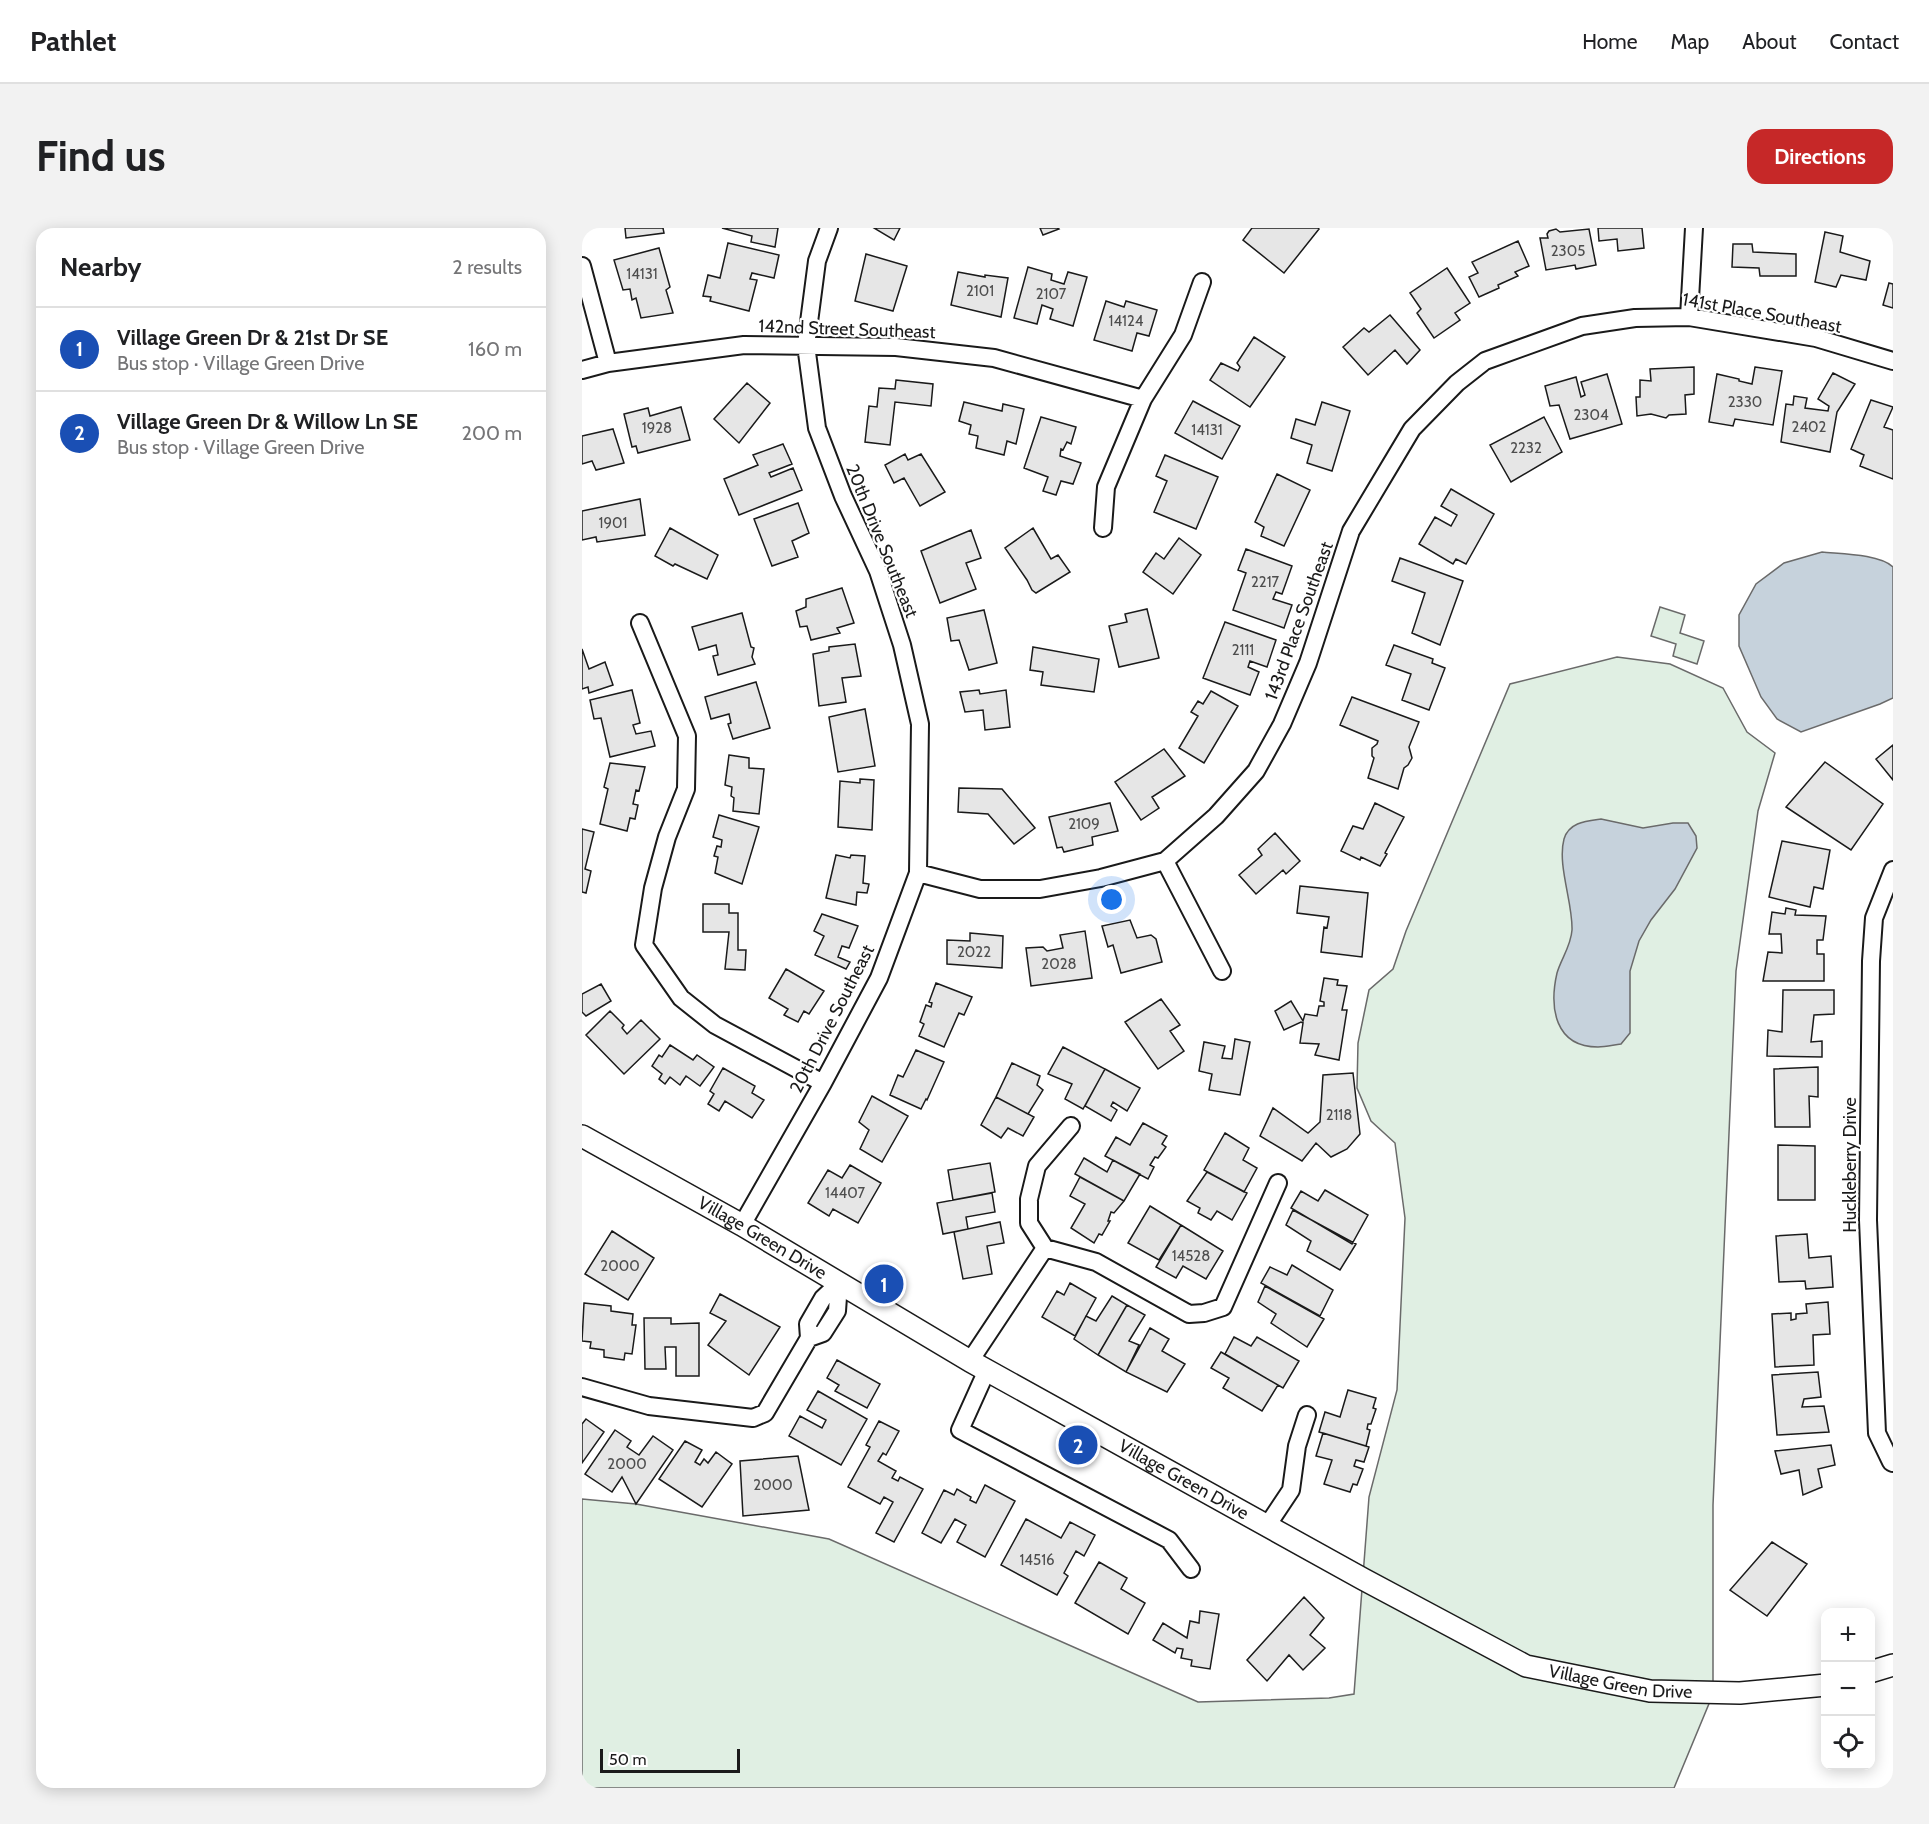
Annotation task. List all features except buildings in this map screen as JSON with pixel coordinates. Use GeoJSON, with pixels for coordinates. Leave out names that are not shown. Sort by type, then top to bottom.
{"type":"FeatureCollection","features":[{"type":"Feature","properties":{"kind":"street","name":"20th Drive Southeast"},"geometry":{"type":"LineString","coordinates":[[742,1225],[823,1083],[879,978],[918,873],[920,724],[902,645],[878,572],[843,495],[817,428],[806,345],[817,261],[829,228]]}},
{"type":"Feature","properties":{"kind":"street"},"geometry":{"type":"LineString","coordinates":[[1689,317],[1694,228]]}},
{"type":"Feature","properties":{"kind":"street"},"geometry":{"type":"LineString","coordinates":[[582,266],[608,363]]}},
{"type":"Feature","properties":{"kind":"street"},"geometry":{"type":"LineString","coordinates":[[1103,528],[1107,487],[1143,399],[1183,335],[1202,282]]}},
{"type":"Feature","properties":{"kind":"street","name":"141st Place Southeast"},"geometry":{"type":"LineString","coordinates":[[1456,384],[1485,361],[1582,326],[1635,318],[1689,317],[1816,338],[1893,361]]}},
{"type":"Feature","properties":{"kind":"street","name":"142nd Street Southeast"},"geometry":{"type":"LineString","coordinates":[[582,370],[608,363],[744,345],[897,347],[994,358],[1143,399]]}},
{"type":"Feature","properties":{"kind":"street","name":"143rd Place Southeast"},"geometry":{"type":"LineString","coordinates":[[918,873],[980,889],[1040,889],[1101,878],[1165,861],[1216,816],[1256,771],[1282,724],[1308,663],[1351,531],[1412,429],[1456,384]]}},
{"type":"Feature","properties":{"kind":"street"},"geometry":{"type":"LineString","coordinates":[[640,623],[687,736],[686,789],[667,837],[652,888],[644,945],[681,998],[715,1025],[823,1083]]}},
{"type":"Feature","properties":{"kind":"street"},"geometry":{"type":"LineString","coordinates":[[1165,861],[1222,971]]}},
{"type":"Feature","properties":{"kind":"street","name":"Huckleberry Drive"},"geometry":{"type":"LineString","coordinates":[[1892,1462],[1877,1433],[1868,1220],[1871,961],[1874,918],[1893,870]]}},
{"type":"Feature","properties":{"kind":"street"},"geometry":{"type":"LineString","coordinates":[[1071,1126],[1037,1166],[1029,1199],[1029,1223],[1045,1248],[1096,1262],[1189,1314],[1204,1313],[1223,1307],[1278,1183]]}},
{"type":"Feature","properties":{"kind":"street","name":"Village Green Drive"},"geometry":{"type":"LineString","coordinates":[[582,1136],[742,1225],[978,1365],[1267,1526],[1526,1666],[1650,1691],[1740,1693],[1821,1685]]}},
{"type":"Feature","properties":{"kind":"street"},"geometry":{"type":"LineString","coordinates":[[1045,1248],[978,1365],[960,1430],[1169,1540],[1191,1569]]}},
{"type":"Feature","properties":{"kind":"street"},"geometry":{"type":"LineString","coordinates":[[582,1387],[649,1406],[753,1418],[765,1413],[809,1338],[823,1333],[837,1311],[839,1283]]}},
{"type":"Feature","properties":{"kind":"street"},"geometry":{"type":"LineString","coordinates":[[1267,1526],[1291,1490],[1297,1446],[1308,1415]]}},
{"type":"Feature","properties":{"kind":"street"},"geometry":{"type":"LineString","coordinates":[[1875,1670],[1893,1665]]}},
{"type":"Feature","properties":{"kind":"green space"},"geometry":{"type":"Polygon","coordinates":[[[1660,607],[1685,615],[1680,633],[1704,641],[1697,664],[1673,656],[1676,644],[1651,636],[1660,607]]]}},
{"type":"Feature","properties":{"kind":"green space"},"geometry":{"type":"Polygon","coordinates":[[[1617,657],[1670,664],[1723,688],[1747,732],[1775,753],[1758,811],[1736,971],[1713,1505],[1713,1694],[1674,1788],[582,1788],[582,1499],[636,1504],[829,1539],[1198,1702],[1329,1698],[1354,1694],[1369,1497],[1397,1390],[1405,1218],[1395,1143],[1371,1121],[1357,1088],[1358,1043],[1369,990],[1393,969],[1406,931],[1510,684],[1617,657]]]}},
{"type":"Feature","properties":{"kind":"shaded area"},"geometry":{"type":"Polygon","coordinates":[[[1822,552],[1879,559],[1893,567],[1893,698],[1801,732],[1777,719],[1761,697],[1739,646],[1739,615],[1756,584],[1784,563],[1822,552]]]}},
{"type":"Feature","properties":{"kind":"shaded area"},"geometry":{"type":"Polygon","coordinates":[[[1601,819],[1643,828],[1688,823],[1696,836],[1697,848],[1675,889],[1651,920],[1639,941],[1630,971],[1630,1033],[1621,1044],[1598,1047],[1584,1045],[1572,1040],[1564,1033],[1558,1023],[1554,999],[1557,973],[1570,942],[1572,930],[1562,860],[1564,839],[1566,833],[1574,826],[1601,819]]]}},
{"type":"Feature","properties":{"kind":"place","name":"Village Green Dr & 21st Dr SE"},"geometry":{"type":"Point","coordinates":[884,1284]}},
{"type":"Feature","properties":{"kind":"place","name":"Village Green Dr & Willow Ln SE"},"geometry":{"type":"Point","coordinates":[1078,1445]}}]}
